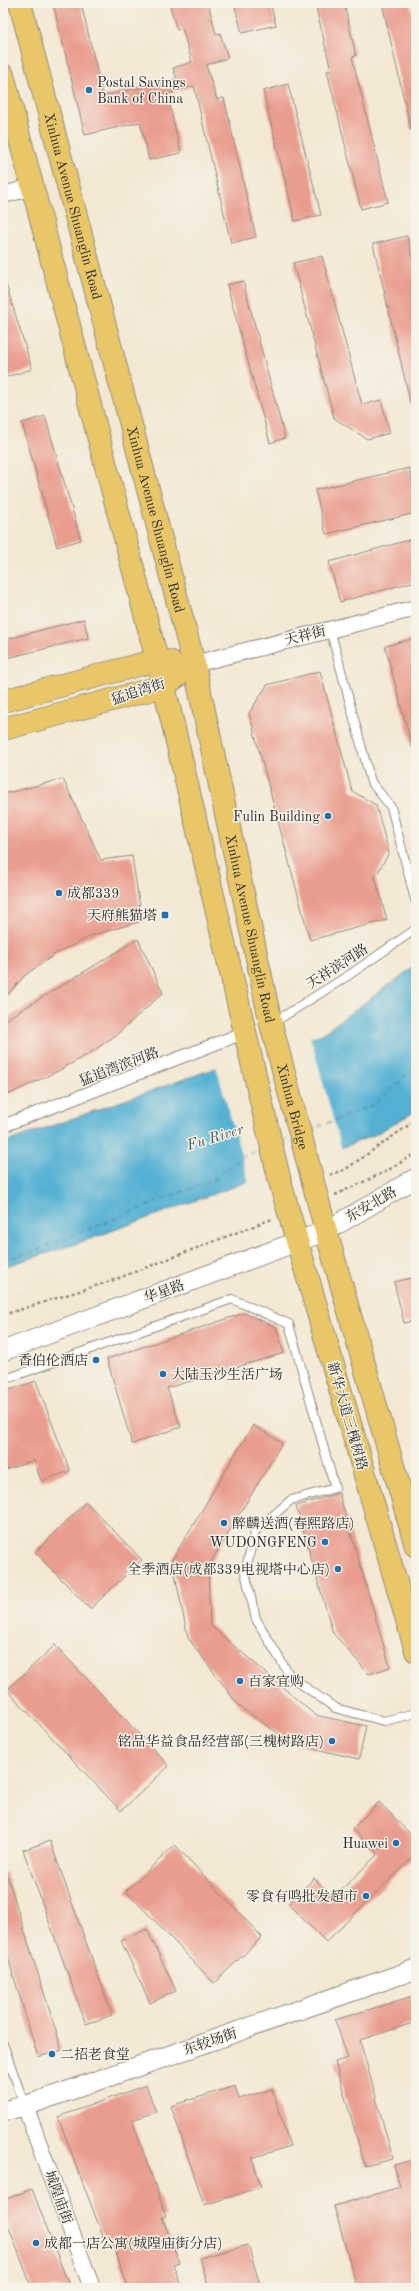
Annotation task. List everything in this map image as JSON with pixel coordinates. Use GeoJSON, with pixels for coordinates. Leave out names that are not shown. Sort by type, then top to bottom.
{"type":"FeatureCollection","features":[{"type":"Feature","properties":{"kind":"main road","name":"Xinhua Avenue Shuanglin Road"},"geometry":{"type":"LineString","coordinates":[[20,3],[194,664],[273,1032]]}},
{"type":"Feature","properties":{"kind":"main road","name":"Xinhua Avenue Shuanglin Road"},"geometry":{"type":"LineString","coordinates":[[3,75],[164,686],[248,1042]]}},
{"type":"Feature","properties":{"kind":"main road","name":"猛追湾街"},"geometry":{"type":"LineString","coordinates":[[3,701],[157,660],[194,664]]}},
{"type":"Feature","properties":{"kind":"main road","name":"猛追湾街"},"geometry":{"type":"LineString","coordinates":[[3,729],[164,686],[194,664]]}},
{"type":"Feature","properties":{"kind":"main road","name":"Xinhua Bridge"},"geometry":{"type":"LineString","coordinates":[[273,1032],[311,1177]]}},
{"type":"Feature","properties":{"kind":"main road","name":"Xinhua Bridge"},"geometry":{"type":"LineString","coordinates":[[248,1042],[280,1182]]}},
{"type":"Feature","properties":{"kind":"main road"},"geometry":{"type":"LineString","coordinates":[[311,1177],[416,1546]]}},
{"type":"Feature","properties":{"kind":"main road","name":"新华大道三槐树路"},"geometry":{"type":"LineString","coordinates":[[280,1182],[416,1651]]}},
{"type":"Feature","properties":{"kind":"street"},"geometry":{"type":"LineString","coordinates":[[3,195],[33,187]]}},
{"type":"Feature","properties":{"kind":"street","name":"天祥街"},"geometry":{"type":"LineString","coordinates":[[194,664],[416,608]]}},
{"type":"Feature","properties":{"kind":"street","name":"猛追湾滨河路"},"geometry":{"type":"LineString","coordinates":[[3,1126],[248,1042]]}},
{"type":"Feature","properties":{"kind":"street","name":"东安北路"},"geometry":{"type":"LineString","coordinates":[[326,1231],[416,1178]]}},
{"type":"Feature","properties":{"kind":"street","name":"华星路"},"geometry":{"type":"LineString","coordinates":[[3,1351],[326,1231]]}},
{"type":"Feature","properties":{"kind":"street","name":"东较场街"},"geometry":{"type":"LineString","coordinates":[[3,2111],[25,2106],[416,1969]]}},
{"type":"Feature","properties":{"kind":"street","name":"城隍庙街"},"geometry":{"type":"LineString","coordinates":[[25,2106],[92,2288]]}},
{"type":"Feature","properties":{"kind":"lane"},"geometry":{"type":"LineString","coordinates":[[330,629],[371,782],[391,807],[416,903]]}},
{"type":"Feature","properties":{"kind":"lane","name":"天祥滨河路"},"geometry":{"type":"LineString","coordinates":[[273,1032],[349,975],[416,929]]}},
{"type":"Feature","properties":{"kind":"lane"},"geometry":{"type":"LineString","coordinates":[[3,1380],[232,1299],[288,1324],[335,1488],[291,1500],[255,1531],[245,1572],[256,1619],[290,1676],[336,1708],[384,1721],[416,1713]]}},
{"type":"Feature","properties":{"kind":"lane"},"geometry":{"type":"LineString","coordinates":[[3,2044],[25,2106]]}},
{"type":"Feature","properties":{"kind":"path"},"geometry":{"type":"LineString","coordinates":[[311,1177],[346,1169],[416,1120]]}},
{"type":"Feature","properties":{"kind":"path"},"geometry":{"type":"LineString","coordinates":[[319,1202],[384,1172],[416,1153]]}},
{"type":"Feature","properties":{"kind":"path"},"geometry":{"type":"LineString","coordinates":[[3,1316],[110,1281],[234,1232],[289,1213]]}},
{"type":"Feature","properties":{"kind":"water","name":"Fu River"},"geometry":{"type":"Polygon","coordinates":[[[416,965],[416,1111],[374,1135],[349,1145],[73,1245],[3,1267],[3,1143],[213,1069],[322,1034],[416,965]]]}},
{"type":"Feature","properties":{"kind":"pier"},"geometry":{"type":"Polygon","coordinates":[[[310,1036],[342,1150],[249,1183],[216,1066],[310,1036]]]}},
{"type":"Feature","properties":{"kind":"building"},"geometry":{"type":"Polygon","coordinates":[[[53,3],[81,3],[103,96],[177,79],[173,68],[192,62],[182,28],[177,30],[169,3],[208,3],[216,34],[220,33],[228,58],[206,65],[217,100],[224,98],[256,237],[231,243],[194,86],[167,94],[181,153],[149,160],[140,122],[85,135],[53,3]]]}},
{"type":"Feature","properties":{"kind":"building"},"geometry":{"type":"Polygon","coordinates":[[[234,3],[270,3],[276,25],[242,33],[234,3]]]}},
{"type":"Feature","properties":{"kind":"building"},"geometry":{"type":"Polygon","coordinates":[[[315,3],[344,3],[356,56],[352,57],[388,202],[361,209],[327,71],[331,70],[315,3]]]}},
{"type":"Feature","properties":{"kind":"building"},"geometry":{"type":"Polygon","coordinates":[[[382,3],[410,3],[416,28],[416,129],[411,130],[382,3]]]}},
{"type":"Feature","properties":{"kind":"building"},"geometry":{"type":"Polygon","coordinates":[[[288,84],[321,215],[295,221],[263,91],[288,84]]]}},
{"type":"Feature","properties":{"kind":"building"},"geometry":{"type":"Polygon","coordinates":[[[407,236],[416,274],[416,404],[411,405],[373,244],[407,236]]]}},
{"type":"Feature","properties":{"kind":"building"},"geometry":{"type":"Polygon","coordinates":[[[322,256],[362,405],[381,400],[390,433],[367,439],[334,418],[293,263],[322,256]]]}},
{"type":"Feature","properties":{"kind":"building"},"geometry":{"type":"Polygon","coordinates":[[[243,281],[285,438],[270,443],[227,285],[243,281]]]}},
{"type":"Feature","properties":{"kind":"building"},"geometry":{"type":"Polygon","coordinates":[[[3,284],[6,284],[32,369],[3,378],[3,284]]]}},
{"type":"Feature","properties":{"kind":"building"},"geometry":{"type":"Polygon","coordinates":[[[45,416],[81,540],[57,547],[22,423],[45,416]]]}},
{"type":"Feature","properties":{"kind":"building"},"geometry":{"type":"Polygon","coordinates":[[[409,468],[416,499],[416,513],[326,534],[315,490],[409,468]]]}},
{"type":"Feature","properties":{"kind":"building"},"geometry":{"type":"Polygon","coordinates":[[[416,538],[416,581],[340,602],[329,562],[416,538]]]}},
{"type":"Feature","properties":{"kind":"building"},"geometry":{"type":"Polygon","coordinates":[[[84,619],[88,638],[3,659],[3,640],[84,619]]]}},
{"type":"Feature","properties":{"kind":"building"},"geometry":{"type":"Polygon","coordinates":[[[416,638],[416,747],[412,747],[385,646],[416,638]]]}},
{"type":"Feature","properties":{"kind":"building","name":"Fulin Building"},"geometry":{"type":"Polygon","coordinates":[[[320,671],[352,791],[376,805],[389,853],[375,877],[387,920],[310,940],[249,713],[267,685],[320,671]]]}},
{"type":"Feature","properties":{"kind":"building","name":"成都339"},"geometry":{"type":"Polygon","coordinates":[[[63,779],[101,860],[132,856],[142,921],[93,935],[57,953],[25,975],[3,1000],[3,794],[63,779]]]}},
{"type":"Feature","properties":{"kind":"building"},"geometry":{"type":"Polygon","coordinates":[[[138,939],[163,993],[116,1035],[90,1053],[60,1070],[3,1097],[3,1021],[138,939]]]}},
{"type":"Feature","properties":{"kind":"building"},"geometry":{"type":"Polygon","coordinates":[[[416,1277],[416,1320],[404,1323],[394,1282],[416,1277]]]}},
{"type":"Feature","properties":{"kind":"building","name":"大陆玉沙生活广场"},"geometry":{"type":"Polygon","coordinates":[[[244,1313],[276,1327],[284,1353],[167,1388],[181,1427],[132,1444],[107,1359],[244,1313]]]}},
{"type":"Feature","properties":{"kind":"building"},"geometry":{"type":"Polygon","coordinates":[[[36,1381],[70,1471],[41,1481],[34,1460],[3,1471],[3,1392],[36,1381]]]}},
{"type":"Feature","properties":{"kind":"building"},"geometry":{"type":"Polygon","coordinates":[[[253,1425],[282,1443],[208,1567],[210,1625],[315,1715],[366,1726],[359,1759],[293,1744],[239,1706],[188,1638],[172,1560],[253,1425]]]}},
{"type":"Feature","properties":{"kind":"building","name":"全季酒店(成都339电视塔中心店)"},"geometry":{"type":"Polygon","coordinates":[[[339,1493],[390,1667],[369,1674],[333,1633],[296,1506],[339,1493]]]}},
{"type":"Feature","properties":{"kind":"building"},"geometry":{"type":"Polygon","coordinates":[[[86,1502],[142,1560],[90,1609],[35,1552],[86,1502]]]}},
{"type":"Feature","properties":{"kind":"building"},"geometry":{"type":"Polygon","coordinates":[[[55,1645],[169,1766],[121,1811],[7,1690],[55,1645]]]}},
{"type":"Feature","properties":{"kind":"building"},"geometry":{"type":"Polygon","coordinates":[[[379,1802],[416,1840],[416,1854],[326,1942],[288,1904],[314,1878],[333,1898],[378,1854],[352,1829],[379,1802]]]}},
{"type":"Feature","properties":{"kind":"building"},"geometry":{"type":"Polygon","coordinates":[[[50,1841],[112,2015],[86,2024],[23,1850],[50,1841]]]}},
{"type":"Feature","properties":{"kind":"building"},"geometry":{"type":"Polygon","coordinates":[[[175,1845],[262,1937],[214,1983],[126,1891],[175,1845]]]}},
{"type":"Feature","properties":{"kind":"building"},"geometry":{"type":"Polygon","coordinates":[[[6,1872],[62,2050],[38,2057],[3,1941],[3,1873],[6,1872]]]}},
{"type":"Feature","properties":{"kind":"building"},"geometry":{"type":"Polygon","coordinates":[[[147,1929],[176,1991],[150,2003],[121,1941],[147,1929]]]}},
{"type":"Feature","properties":{"kind":"building"},"geometry":{"type":"Polygon","coordinates":[[[416,1995],[416,2022],[360,2040],[393,2159],[365,2166],[335,2062],[348,2058],[335,2020],[416,1995]]]}},
{"type":"Feature","properties":{"kind":"building"},"geometry":{"type":"Polygon","coordinates":[[[146,2085],[156,2112],[132,2120],[166,2216],[162,2217],[179,2262],[173,2264],[182,2288],[129,2288],[110,2237],[104,2239],[58,2117],[146,2085]]]}},
{"type":"Feature","properties":{"kind":"building"},"geometry":{"type":"Polygon","coordinates":[[[235,2086],[239,2099],[272,2089],[290,2146],[252,2158],[261,2187],[204,2205],[171,2106],[235,2086]]]}},
{"type":"Feature","properties":{"kind":"building"},"geometry":{"type":"Polygon","coordinates":[[[416,2159],[416,2288],[357,2288],[334,2206],[400,2187],[394,2165],[416,2159]]]}},
{"type":"Feature","properties":{"kind":"building"},"geometry":{"type":"Polygon","coordinates":[[[32,2189],[70,2288],[32,2288],[3,2212],[3,2200],[32,2189]]]}},
{"type":"Feature","properties":{"kind":"building"},"geometry":{"type":"Polygon","coordinates":[[[248,2245],[261,2288],[209,2288],[200,2258],[248,2245]]]}},
{"type":"Feature","properties":{"kind":"ferry route"},"geometry":{"type":"LineString","coordinates":[[310,1130],[375,1104],[416,1067]]}},
{"type":"Feature","properties":{"kind":"ferry route"},"geometry":{"type":"LineString","coordinates":[[282,1141],[290,1138]]}},
{"type":"Feature","properties":{"kind":"ferry route"},"geometry":{"type":"LineString","coordinates":[[3,1260],[32,1252],[214,1179],[244,1156],[261,1150]]}},
{"type":"Feature","properties":{"kind":"place","name":"Postal Savings Bank of China"},"geometry":{"type":"Point","coordinates":[89,90]}},
{"type":"Feature","properties":{"kind":"place","name":"Fulin Building"},"geometry":{"type":"Point","coordinates":[328,816]}},
{"type":"Feature","properties":{"kind":"place","name":"成都339"},"geometry":{"type":"Point","coordinates":[59,893]}},
{"type":"Feature","properties":{"kind":"place","name":"天府熊猫塔"},"geometry":{"type":"Point","coordinates":[165,915]}},
{"type":"Feature","properties":{"kind":"place","name":"香伯伦酒店"},"geometry":{"type":"Point","coordinates":[96,1360]}},
{"type":"Feature","properties":{"kind":"place","name":"大陆玉沙生活广场"},"geometry":{"type":"Point","coordinates":[163,1374]}},
{"type":"Feature","properties":{"kind":"place","name":"醉麟送酒(春熙路店)"},"geometry":{"type":"Point","coordinates":[224,1523]}},
{"type":"Feature","properties":{"kind":"place","name":"WUDONGFENG"},"geometry":{"type":"Point","coordinates":[325,1542]}},
{"type":"Feature","properties":{"kind":"place","name":"全季酒店(成都339电视塔中心店)"},"geometry":{"type":"Point","coordinates":[338,1569]}},
{"type":"Feature","properties":{"kind":"place","name":"百家宜购"},"geometry":{"type":"Point","coordinates":[240,1681]}},
{"type":"Feature","properties":{"kind":"place","name":"铭品华益食品经营部(三槐树路店)"},"geometry":{"type":"Point","coordinates":[332,1741]}},
{"type":"Feature","properties":{"kind":"place","name":"Huawei"},"geometry":{"type":"Point","coordinates":[396,1843]}},
{"type":"Feature","properties":{"kind":"place","name":"零食有鸣批发超市"},"geometry":{"type":"Point","coordinates":[366,1896]}},
{"type":"Feature","properties":{"kind":"place","name":"二招老食堂"},"geometry":{"type":"Point","coordinates":[52,2054]}},
{"type":"Feature","properties":{"kind":"place","name":"成都一店公寓(城隍庙街分店)"},"geometry":{"type":"Point","coordinates":[36,2243]}}]}
